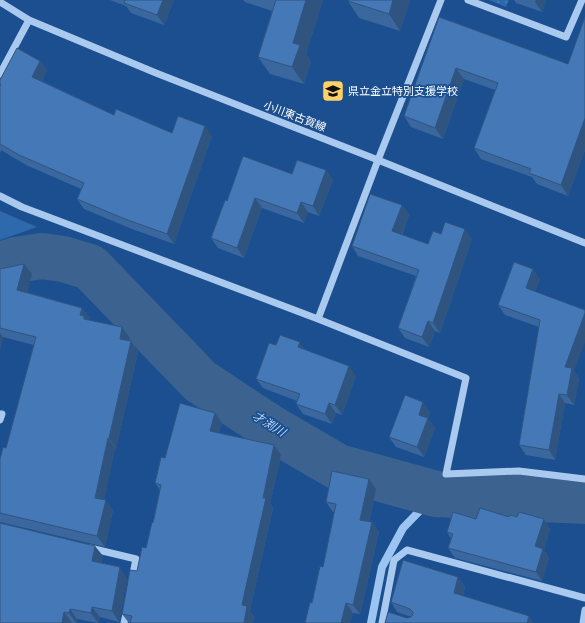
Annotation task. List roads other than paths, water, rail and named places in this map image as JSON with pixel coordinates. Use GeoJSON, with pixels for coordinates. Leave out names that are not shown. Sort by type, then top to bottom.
{"type":"FeatureCollection","features":[{"type":"Feature","properties":{"kind":"street"},"geometry":{"type":"LineString","coordinates":[[318,319],[378,160],[441,0]]}},
{"type":"Feature","properties":{"kind":"street"},"geometry":{"type":"LineString","coordinates":[[468,0],[566,37],[582,0]]}},
{"type":"Feature","properties":{"kind":"street","name":"小川東古賀線"},"geometry":{"type":"LineString","coordinates":[[0,2],[29,20],[156,73],[585,243]]}},
{"type":"Feature","properties":{"kind":"street"},"geometry":{"type":"LineString","coordinates":[[0,74],[29,20]]}},
{"type":"Feature","properties":{"kind":"street"},"geometry":{"type":"LineString","coordinates":[[0,196],[22,207],[318,319],[466,378],[446,474],[519,471],[585,479]]}},
{"type":"Feature","properties":{"kind":"street"},"geometry":{"type":"LineString","coordinates":[[0,414],[2,414],[0,420]]}},
{"type":"Feature","properties":{"kind":"street"},"geometry":{"type":"LineString","coordinates":[[83,547],[136,559],[131,588]]}},
{"type":"Feature","properties":{"kind":"street"},"geometry":{"type":"LineString","coordinates":[[382,623],[387,614],[394,560],[407,550],[585,598]]}},
{"type":"Feature","properties":{"kind":"street"},"geometry":{"type":"LineString","coordinates":[[124,623],[128,602]]}},
{"type":"Feature","properties":{"kind":"street"},"geometry":{"type":"LineString","coordinates":[[584,623],[585,610]]}},
{"type":"Feature","properties":{"kind":"waterway","name":"才渕川"},"geometry":{"type":"LineString","coordinates":[[0,265],[16,260],[42,256],[63,259],[90,267],[200,381],[271,428],[338,467],[436,494],[585,501]]}},
{"type":"Feature","properties":{"kind":"waterway"},"geometry":{"type":"LineString","coordinates":[[371,623],[382,567],[403,528],[436,494]]}},
{"type":"Feature","properties":{"kind":"place","name":"県立金立特別支援学校"},"geometry":{"type":"Point","coordinates":[333,91]}}]}
